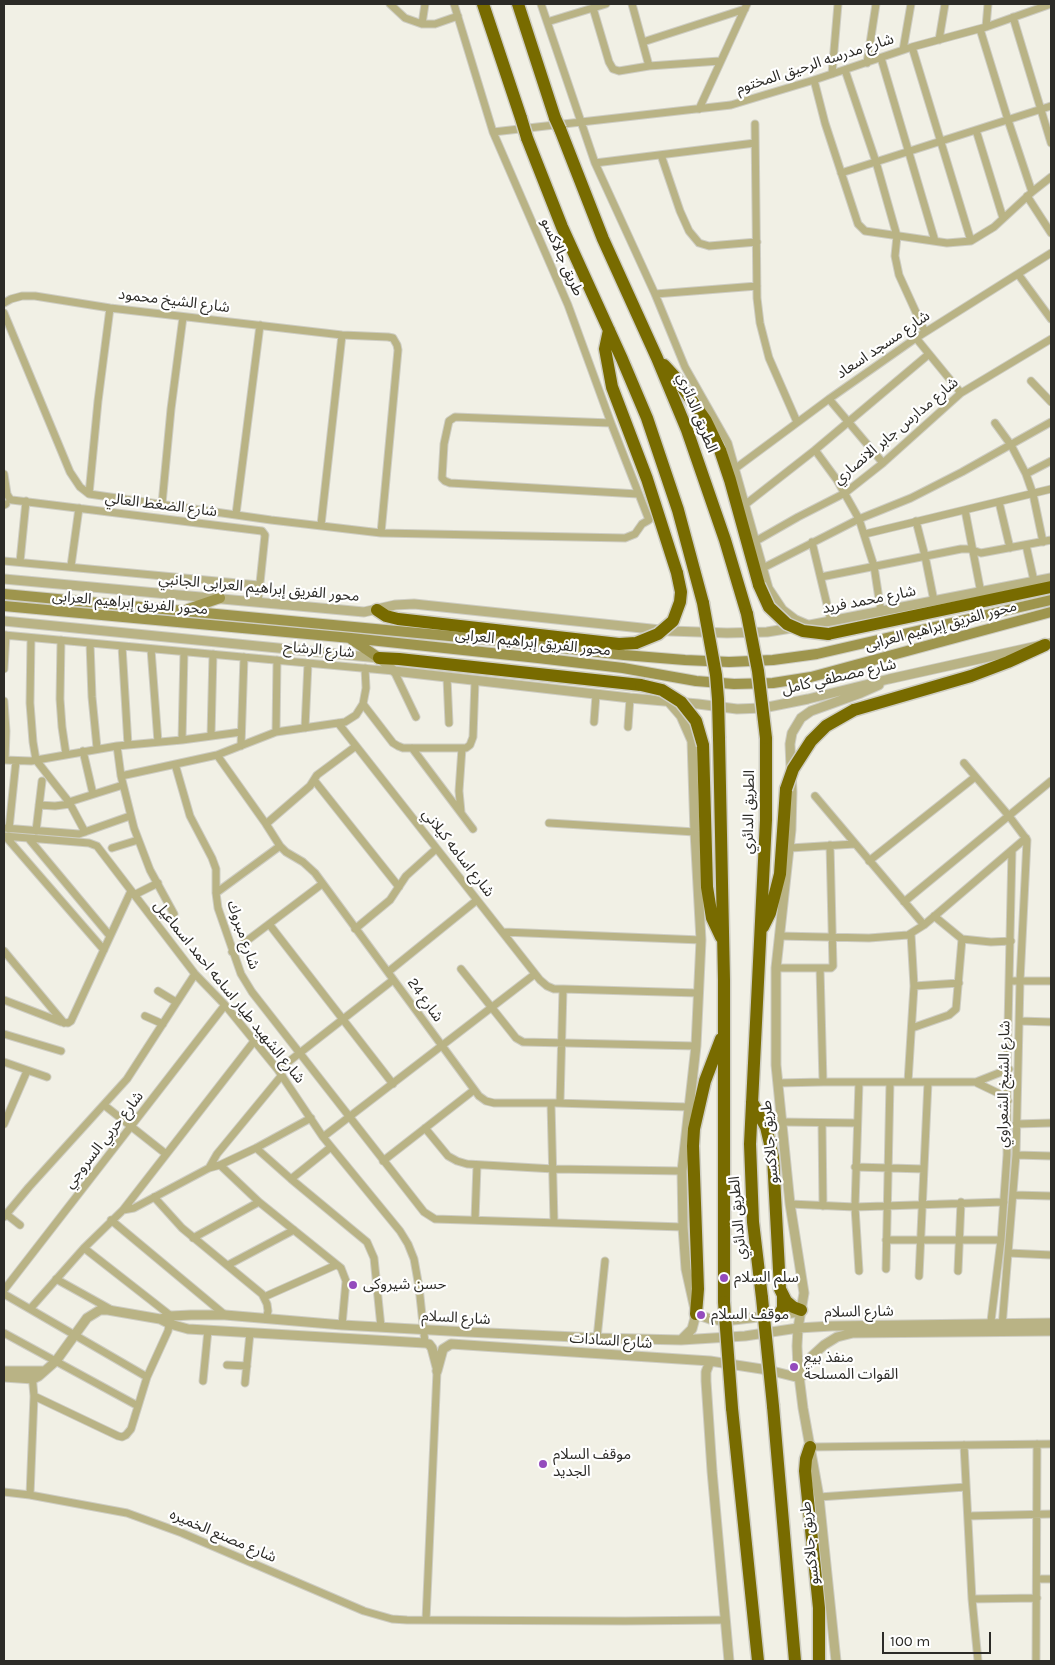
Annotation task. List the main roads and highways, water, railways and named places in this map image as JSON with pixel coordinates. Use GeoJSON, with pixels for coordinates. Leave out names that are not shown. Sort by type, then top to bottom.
{"type":"FeatureCollection","features":[{"type":"Feature","properties":{"kind":"highway","name":"الطريق الدائري"},"geometry":{"type":"LineString","coordinates":[[484,4],[527,138],[562,227],[635,388],[658,448],[678,510],[703,603],[716,675],[723,942],[724,1302],[732,1408],[758,1661]]}},
{"type":"Feature","properties":{"kind":"highway","name":"الطريق الدائري"},"geometry":{"type":"LineString","coordinates":[[518,4],[557,124],[603,239],[657,358],[687,430],[710,494],[747,614],[758,671],[766,738],[766,820],[752,1102],[751,1196],[795,1661]]}},
{"type":"Feature","properties":{"kind":"highway"},"geometry":{"type":"LineString","coordinates":[[377,610],[386,616],[398,620],[619,644],[636,643],[658,634],[673,621],[680,602],[681,592],[677,573],[647,479],[612,388],[605,350],[609,330]]}},
{"type":"Feature","properties":{"kind":"highway"},"geometry":{"type":"LineString","coordinates":[[657,358],[676,378],[706,421],[730,480],[758,585],[769,607],[788,624],[803,631],[829,628],[1051,587]]}},
{"type":"Feature","properties":{"kind":"highway"},"geometry":{"type":"LineString","coordinates":[[761,931],[770,913],[778,886],[782,861],[786,790],[793,769],[811,741],[831,723],[854,710],[971,676],[1048,644]]}},
{"type":"Feature","properties":{"kind":"highway"},"geometry":{"type":"LineString","coordinates":[[379,658],[641,685],[662,690],[681,702],[696,721],[703,745],[707,887],[712,918],[723,942]]}},
{"type":"Feature","properties":{"kind":"highway"},"geometry":{"type":"LineString","coordinates":[[696,1314],[698,1289],[694,1129],[705,1080],[724,1034]]}},
{"type":"Feature","properties":{"kind":"highway"},"geometry":{"type":"LineString","coordinates":[[752,1102],[766,1127],[774,1157],[779,1284],[783,1297],[783,1308],[779,1315]]}},
{"type":"Feature","properties":{"kind":"highway"},"geometry":{"type":"LineString","coordinates":[[783,1297],[793,1307],[801,1311]]}},
{"type":"Feature","properties":{"kind":"highway"},"geometry":{"type":"LineString","coordinates":[[810,1447],[805,1471],[819,1608],[819,1661]]}},
{"type":"Feature","properties":{"kind":"main road","name":"محور الفريق إبراهيم العرابى"},"geometry":{"type":"LineString","coordinates":[[4,594],[483,639],[632,656],[729,662],[773,660],[817,654],[1051,600]]}},
{"type":"Feature","properties":{"kind":"main road"},"geometry":{"type":"LineString","coordinates":[[183,610],[220,598]]}},
{"type":"Feature","properties":{"kind":"main road","name":"محور الفريق إبراهيم العرابى"},"geometry":{"type":"LineString","coordinates":[[4,606],[351,638],[623,668],[696,681],[753,684],[811,677],[1051,612]]}},
{"type":"Feature","properties":{"kind":"main road"},"geometry":{"type":"LineString","coordinates":[[351,638],[379,658]]}},
{"type":"Feature","properties":{"kind":"place","name":"سلم السلام"},"geometry":{"type":"Point","coordinates":[724,1278]}},
{"type":"Feature","properties":{"kind":"place","name":"حسن شيروكى"},"geometry":{"type":"Point","coordinates":[353,1285]}},
{"type":"Feature","properties":{"kind":"place","name":"موقف السلام"},"geometry":{"type":"Point","coordinates":[701,1315]}},
{"type":"Feature","properties":{"kind":"place","name":"منفذ بيع القوات المسلحة"},"geometry":{"type":"Point","coordinates":[794,1367]}},
{"type":"Feature","properties":{"kind":"place","name":"موقف السلام الجديد"},"geometry":{"type":"Point","coordinates":[543,1464]}}]}
